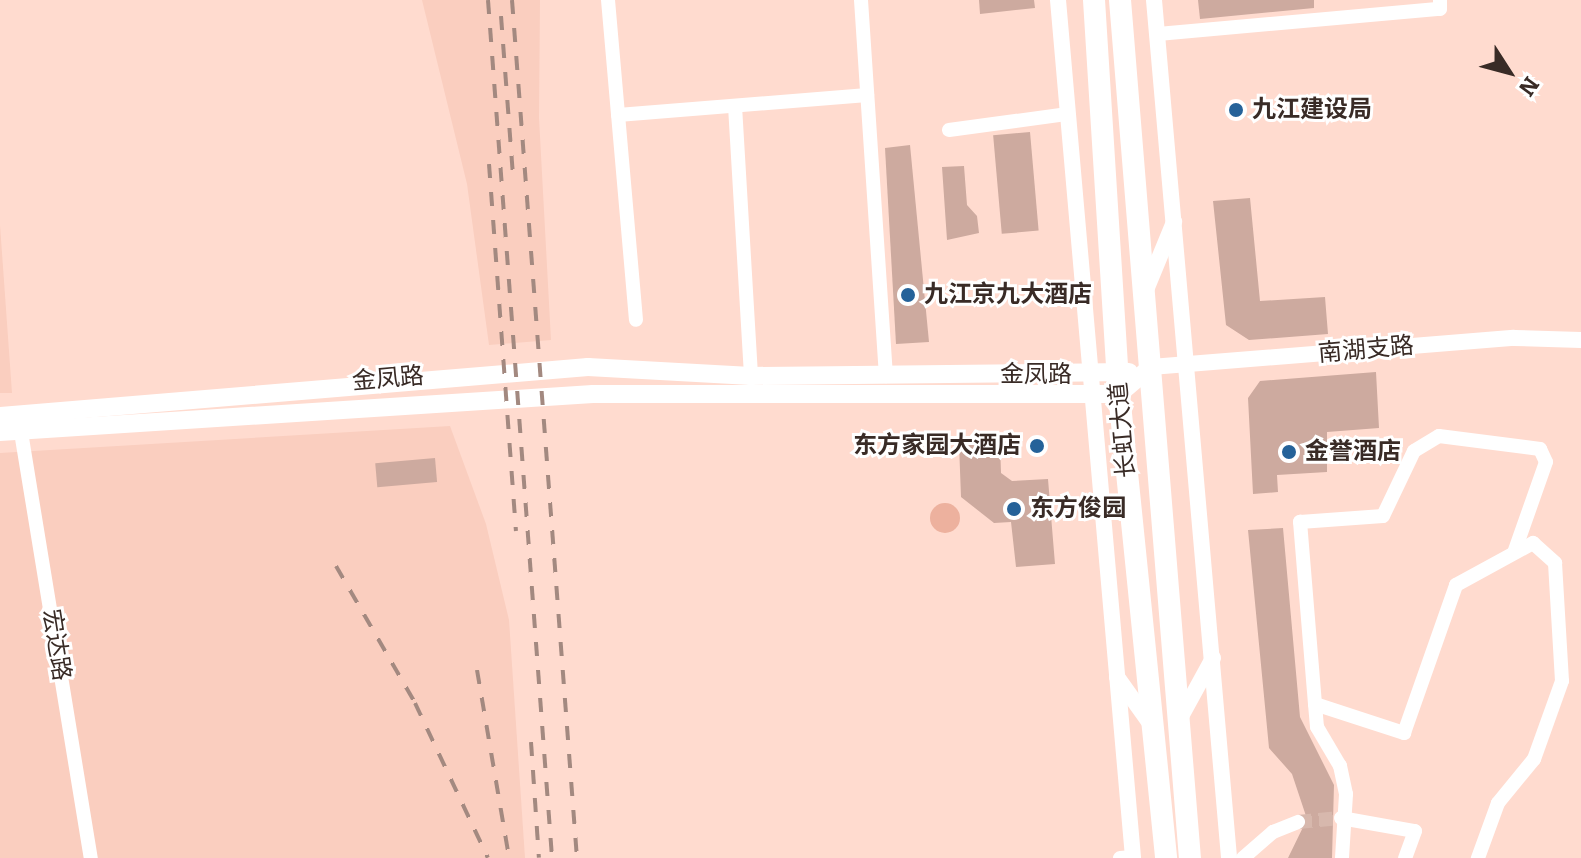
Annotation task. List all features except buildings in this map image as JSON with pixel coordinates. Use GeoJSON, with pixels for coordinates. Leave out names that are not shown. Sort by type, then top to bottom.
{"type":"FeatureCollection","features":[{"type":"Feature","properties":{"kind":"highway","name":"长虹大道"},"geometry":{"type":"LineString","coordinates":[[1094,0],[1118,384],[1166,858]]}},
{"type":"Feature","properties":{"kind":"highway","name":"长虹大道"},"geometry":{"type":"LineString","coordinates":[[1120,0],[1190,858]]}},
{"type":"Feature","properties":{"kind":"main road","name":"金凤路"},"geometry":{"type":"LineString","coordinates":[[0,416],[424,376],[588,367],[751,376],[886,376],[1091,384]]}},
{"type":"Feature","properties":{"kind":"main road","name":"金凤路"},"geometry":{"type":"LineString","coordinates":[[0,432],[593,394],[1118,384],[1151,367]]}},
{"type":"Feature","properties":{"kind":"street"},"geometry":{"type":"LineString","coordinates":[[608,0],[636,320]]}},
{"type":"Feature","properties":{"kind":"street"},"geometry":{"type":"LineString","coordinates":[[861,0],[886,376]]}},
{"type":"Feature","properties":{"kind":"street"},"geometry":{"type":"LineString","coordinates":[[1058,0],[1116,675],[1128,858]]}},
{"type":"Feature","properties":{"kind":"street"},"geometry":{"type":"LineString","coordinates":[[1154,0],[1189,364],[1229,858]]}},
{"type":"Feature","properties":{"kind":"street"},"geometry":{"type":"LineString","coordinates":[[1158,34],[1440,9],[1440,0]]}},
{"type":"Feature","properties":{"kind":"street"},"geometry":{"type":"LineString","coordinates":[[618,115],[867,95]]}},
{"type":"Feature","properties":{"kind":"street"},"geometry":{"type":"LineString","coordinates":[[735,106],[751,376]]}},
{"type":"Feature","properties":{"kind":"street"},"geometry":{"type":"LineString","coordinates":[[949,130],[1068,114]]}},
{"type":"Feature","properties":{"kind":"street"},"geometry":{"type":"LineString","coordinates":[[1146,291],[1176,217]]}},
{"type":"Feature","properties":{"kind":"street","name":"南湖支路"},"geometry":{"type":"LineString","coordinates":[[1151,367],[1514,338],[1581,340]]}},
{"type":"Feature","properties":{"kind":"street","name":"宏达路"},"geometry":{"type":"LineString","coordinates":[[21,432],[91,858]]}},
{"type":"Feature","properties":{"kind":"street"},"geometry":{"type":"LineString","coordinates":[[1342,858],[1344,818],[1340,766],[1317,727],[1300,522],[1383,516],[1414,451],[1439,436],[1540,449],[1546,462],[1514,553]]}},
{"type":"Feature","properties":{"kind":"street"},"geometry":{"type":"LineString","coordinates":[[1315,704],[1404,733],[1456,585],[1533,543],[1555,563],[1562,681],[1534,759],[1498,803],[1478,858]]}},
{"type":"Feature","properties":{"kind":"street"},"geometry":{"type":"LineString","coordinates":[[1177,724],[1214,656]]}},
{"type":"Feature","properties":{"kind":"street"},"geometry":{"type":"LineString","coordinates":[[1116,675],[1153,726]]}},
{"type":"Feature","properties":{"kind":"street"},"geometry":{"type":"LineString","coordinates":[[1344,818],[1415,831],[1405,858]]}},
{"type":"Feature","properties":{"kind":"street"},"geometry":{"type":"LineString","coordinates":[[1243,858],[1273,832],[1298,822]]}},
{"type":"Feature","properties":{"kind":"shaded area"},"geometry":{"type":"Polygon","coordinates":[[[422,0],[540,0],[539,118],[551,340],[489,345],[467,184],[422,0]]]}},
{"type":"Feature","properties":{"kind":"shaded area"},"geometry":{"type":"Polygon","coordinates":[[[0,225],[12,393],[0,393],[0,225]]]}},
{"type":"Feature","properties":{"kind":"shaded area"},"geometry":{"type":"Polygon","coordinates":[[[450,426],[486,524],[509,620],[525,858],[0,858],[0,453],[450,426]]]}},
{"type":"Feature","properties":{"kind":"shaded area"},"geometry":{"type":"Polygon","coordinates":[[[945,503],[951,504],[959,512],[959,524],[951,532],[945,533],[939,532],[931,524],[930,518],[931,512],[939,504],[945,503]]]}},
{"type":"Feature","properties":{"kind":"tunnel"},"geometry":{"type":"LineString","coordinates":[[1298,822],[1340,818]]}},
{"type":"Feature","properties":{"kind":"railway"},"geometry":{"type":"LineString","coordinates":[[488,0],[552,858]]}},
{"type":"Feature","properties":{"kind":"railway"},"geometry":{"type":"LineString","coordinates":[[512,0],[577,858]]}},
{"type":"Feature","properties":{"kind":"railway"},"geometry":{"type":"LineString","coordinates":[[501,16],[513,176]]}},
{"type":"Feature","properties":{"kind":"railway"},"geometry":{"type":"LineString","coordinates":[[489,164],[516,531]]}},
{"type":"Feature","properties":{"kind":"railway"},"geometry":{"type":"LineString","coordinates":[[336,566],[415,703],[488,858]]}},
{"type":"Feature","properties":{"kind":"railway"},"geometry":{"type":"LineString","coordinates":[[477,670],[509,858]]}},
{"type":"Feature","properties":{"kind":"railway"},"geometry":{"type":"LineString","coordinates":[[531,742],[539,858]]}},
{"type":"Feature","properties":{"kind":"place","name":"九江建设局"},"geometry":{"type":"Point","coordinates":[1236,110]}},
{"type":"Feature","properties":{"kind":"place","name":"九江京九大酒店"},"geometry":{"type":"Point","coordinates":[908,295]}},
{"type":"Feature","properties":{"kind":"place","name":"东方家园大酒店"},"geometry":{"type":"Point","coordinates":[1037,446]}},
{"type":"Feature","properties":{"kind":"place","name":"金誉酒店"},"geometry":{"type":"Point","coordinates":[1289,452]}},
{"type":"Feature","properties":{"kind":"place","name":"东方俊园"},"geometry":{"type":"Point","coordinates":[1014,509]}}]}
